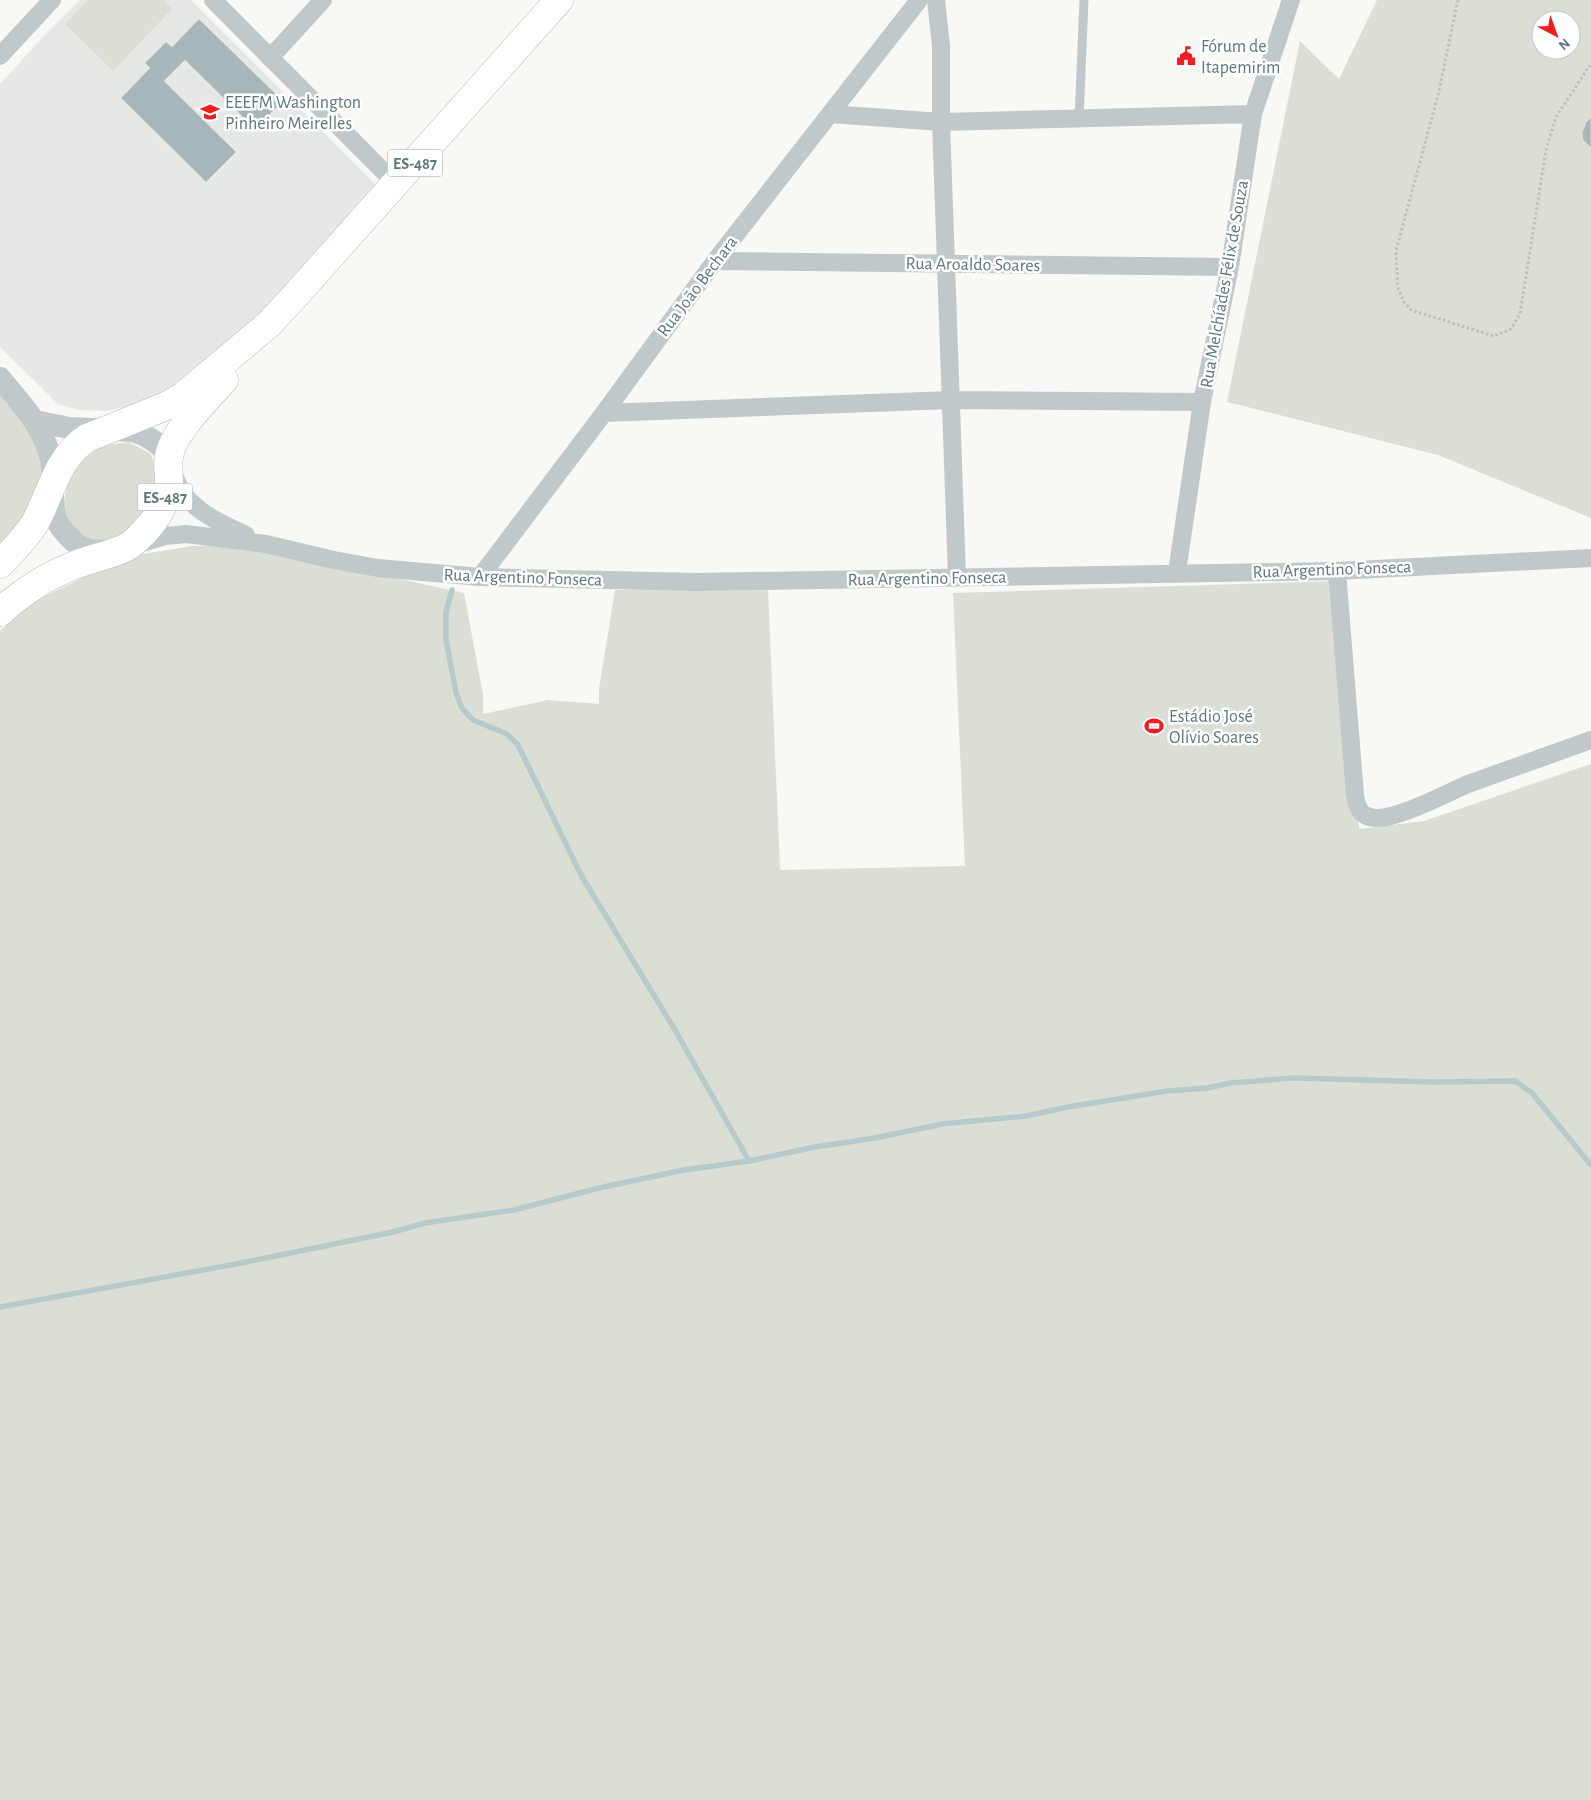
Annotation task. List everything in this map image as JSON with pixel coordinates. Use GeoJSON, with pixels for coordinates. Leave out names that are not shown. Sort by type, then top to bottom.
{"type":"FeatureCollection","features":[{"type":"Feature","properties":{"kind":"main road","name":"ES-487"},"geometry":{"type":"LineString","coordinates":[[0,612],[26,589],[49,576],[71,566],[128,547],[146,531],[161,510],[169,484],[169,455],[174,442],[187,422],[238,366],[269,324],[559,0]]}},
{"type":"Feature","properties":{"kind":"main road","name":"ES-487"},"geometry":{"type":"LineString","coordinates":[[0,564],[34,525],[65,459],[78,445],[86,438],[166,406],[182,397],[269,324]]}},
{"type":"Feature","properties":{"kind":"street"},"geometry":{"type":"LineString","coordinates":[[0,56],[52,0]]}},
{"type":"Feature","properties":{"kind":"street"},"geometry":{"type":"LineString","coordinates":[[213,0],[395,184]]}},
{"type":"Feature","properties":{"kind":"street"},"geometry":{"type":"LineString","coordinates":[[270,58],[322,0]]}},
{"type":"Feature","properties":{"kind":"street","name":"Rua João Bechara"},"geometry":{"type":"LineString","coordinates":[[480,577],[604,413],[714,261],[920,0]]}},
{"type":"Feature","properties":{"kind":"street"},"geometry":{"type":"LineString","coordinates":[[936,0],[941,46],[941,122],[957,577]]}},
{"type":"Feature","properties":{"kind":"street","name":"Rua Melchíades Félix de Souza"},"geometry":{"type":"LineString","coordinates":[[1177,572],[1202,402],[1230,267],[1253,114],[1291,0]]}},
{"type":"Feature","properties":{"kind":"street"},"geometry":{"type":"LineString","coordinates":[[831,114],[941,122],[1253,114]]}},
{"type":"Feature","properties":{"kind":"street","name":"Rua Aroaldo Soares"},"geometry":{"type":"LineString","coordinates":[[714,261],[1230,267]]}},
{"type":"Feature","properties":{"kind":"street"},"geometry":{"type":"LineString","coordinates":[[0,378],[35,421],[50,456],[53,505],[56,520],[64,533],[86,550],[94,552],[128,547],[165,536],[186,534],[266,544]]}},
{"type":"Feature","properties":{"kind":"street"},"geometry":{"type":"LineString","coordinates":[[604,413],[951,400],[1202,402]]}},
{"type":"Feature","properties":{"kind":"street"},"geometry":{"type":"LineString","coordinates":[[35,421],[69,428],[111,429],[144,434],[157,442],[169,455],[180,490],[191,503],[219,523],[266,544]]}},
{"type":"Feature","properties":{"kind":"street","name":"Rua Argentino Fonseca"},"geometry":{"type":"LineString","coordinates":[[266,544],[378,568],[480,577],[697,582],[1177,572],[1337,571],[1591,558]]}},
{"type":"Feature","properties":{"kind":"street"},"geometry":{"type":"LineString","coordinates":[[1337,571],[1354,795],[1359,810],[1364,815],[1375,818],[1392,816],[1468,784],[1591,740]]}},
{"type":"Feature","properties":{"kind":"lane"},"geometry":{"type":"LineString","coordinates":[[1079,119],[1084,0]]}},
{"type":"Feature","properties":{"kind":"path"},"geometry":{"type":"LineString","coordinates":[[1458,0],[1438,95],[1396,251],[1398,288],[1404,302],[1411,310],[1494,336],[1511,329],[1520,314],[1550,133],[1556,117],[1590,65]]}},
{"type":"Feature","properties":{"kind":"shaded area"},"geometry":{"type":"Polygon","coordinates":[[[80,0],[191,0],[377,186],[211,368],[162,398],[107,411],[78,410],[58,404],[0,347],[0,84],[80,0]]]}},
{"type":"Feature","properties":{"kind":"shaded area"},"geometry":{"type":"Polygon","coordinates":[[[88,0],[163,0],[172,9],[113,71],[65,24],[88,0]]]}},
{"type":"Feature","properties":{"kind":"shaded area"},"geometry":{"type":"Polygon","coordinates":[[[1377,0],[1591,0],[1591,518],[1438,455],[1227,402],[1300,41],[1339,79],[1377,0]]]}},
{"type":"Feature","properties":{"kind":"shaded area"},"geometry":{"type":"Polygon","coordinates":[[[0,395],[36,437],[49,480],[0,551],[0,395]]]}},
{"type":"Feature","properties":{"kind":"shaded area"},"geometry":{"type":"Polygon","coordinates":[[[128,442],[150,453],[159,471],[156,492],[130,533],[114,540],[92,542],[74,536],[64,506],[67,488],[74,471],[94,451],[108,445],[128,442]]]}},
{"type":"Feature","properties":{"kind":"shaded area"},"geometry":{"type":"Polygon","coordinates":[[[246,545],[464,593],[483,695],[483,714],[548,700],[599,704],[599,689],[615,590],[768,589],[780,870],[965,866],[953,593],[1337,581],[1359,829],[1424,821],[1591,764],[1591,1800],[0,1800],[0,631],[31,603],[125,557],[192,546],[246,545]]]}},
{"type":"Feature","properties":{"kind":"building"},"geometry":{"type":"Polygon","coordinates":[[[199,19],[283,101],[255,129],[185,60],[164,81],[236,152],[206,182],[121,98],[150,68],[145,63],[166,42],[172,47],[199,19]]]}},
{"type":"Feature","properties":{"kind":"building"},"geometry":{"type":"Polygon","coordinates":[[[1591,118],[1591,148],[1583,140],[1582,133],[1586,122],[1591,118]]]}},
{"type":"Feature","properties":{"kind":"waterway"},"geometry":{"type":"LineString","coordinates":[[452,590],[446,612],[446,640],[456,693],[462,708],[473,720],[507,734],[518,745],[581,875],[675,1030],[749,1161]]}},
{"type":"Feature","properties":{"kind":"waterway"},"geometry":{"type":"LineString","coordinates":[[0,1307],[236,1264],[393,1232],[425,1223],[514,1210],[599,1188],[684,1170],[749,1161],[942,1124],[1026,1116],[1068,1107],[1167,1091],[1207,1088],[1231,1083],[1293,1078],[1436,1082],[1515,1081],[1532,1093],[1591,1165]]}},
{"type":"Feature","properties":{"kind":"place","name":"Fórum de Itapemirim"},"geometry":{"type":"Point","coordinates":[1186,56]}},
{"type":"Feature","properties":{"kind":"place","name":"EEEFM Washington Pinheiro Meirelles"},"geometry":{"type":"Point","coordinates":[210,112]}},
{"type":"Feature","properties":{"kind":"place","name":"Estádio José Olívio Soares"},"geometry":{"type":"Point","coordinates":[1154,726]}}]}
